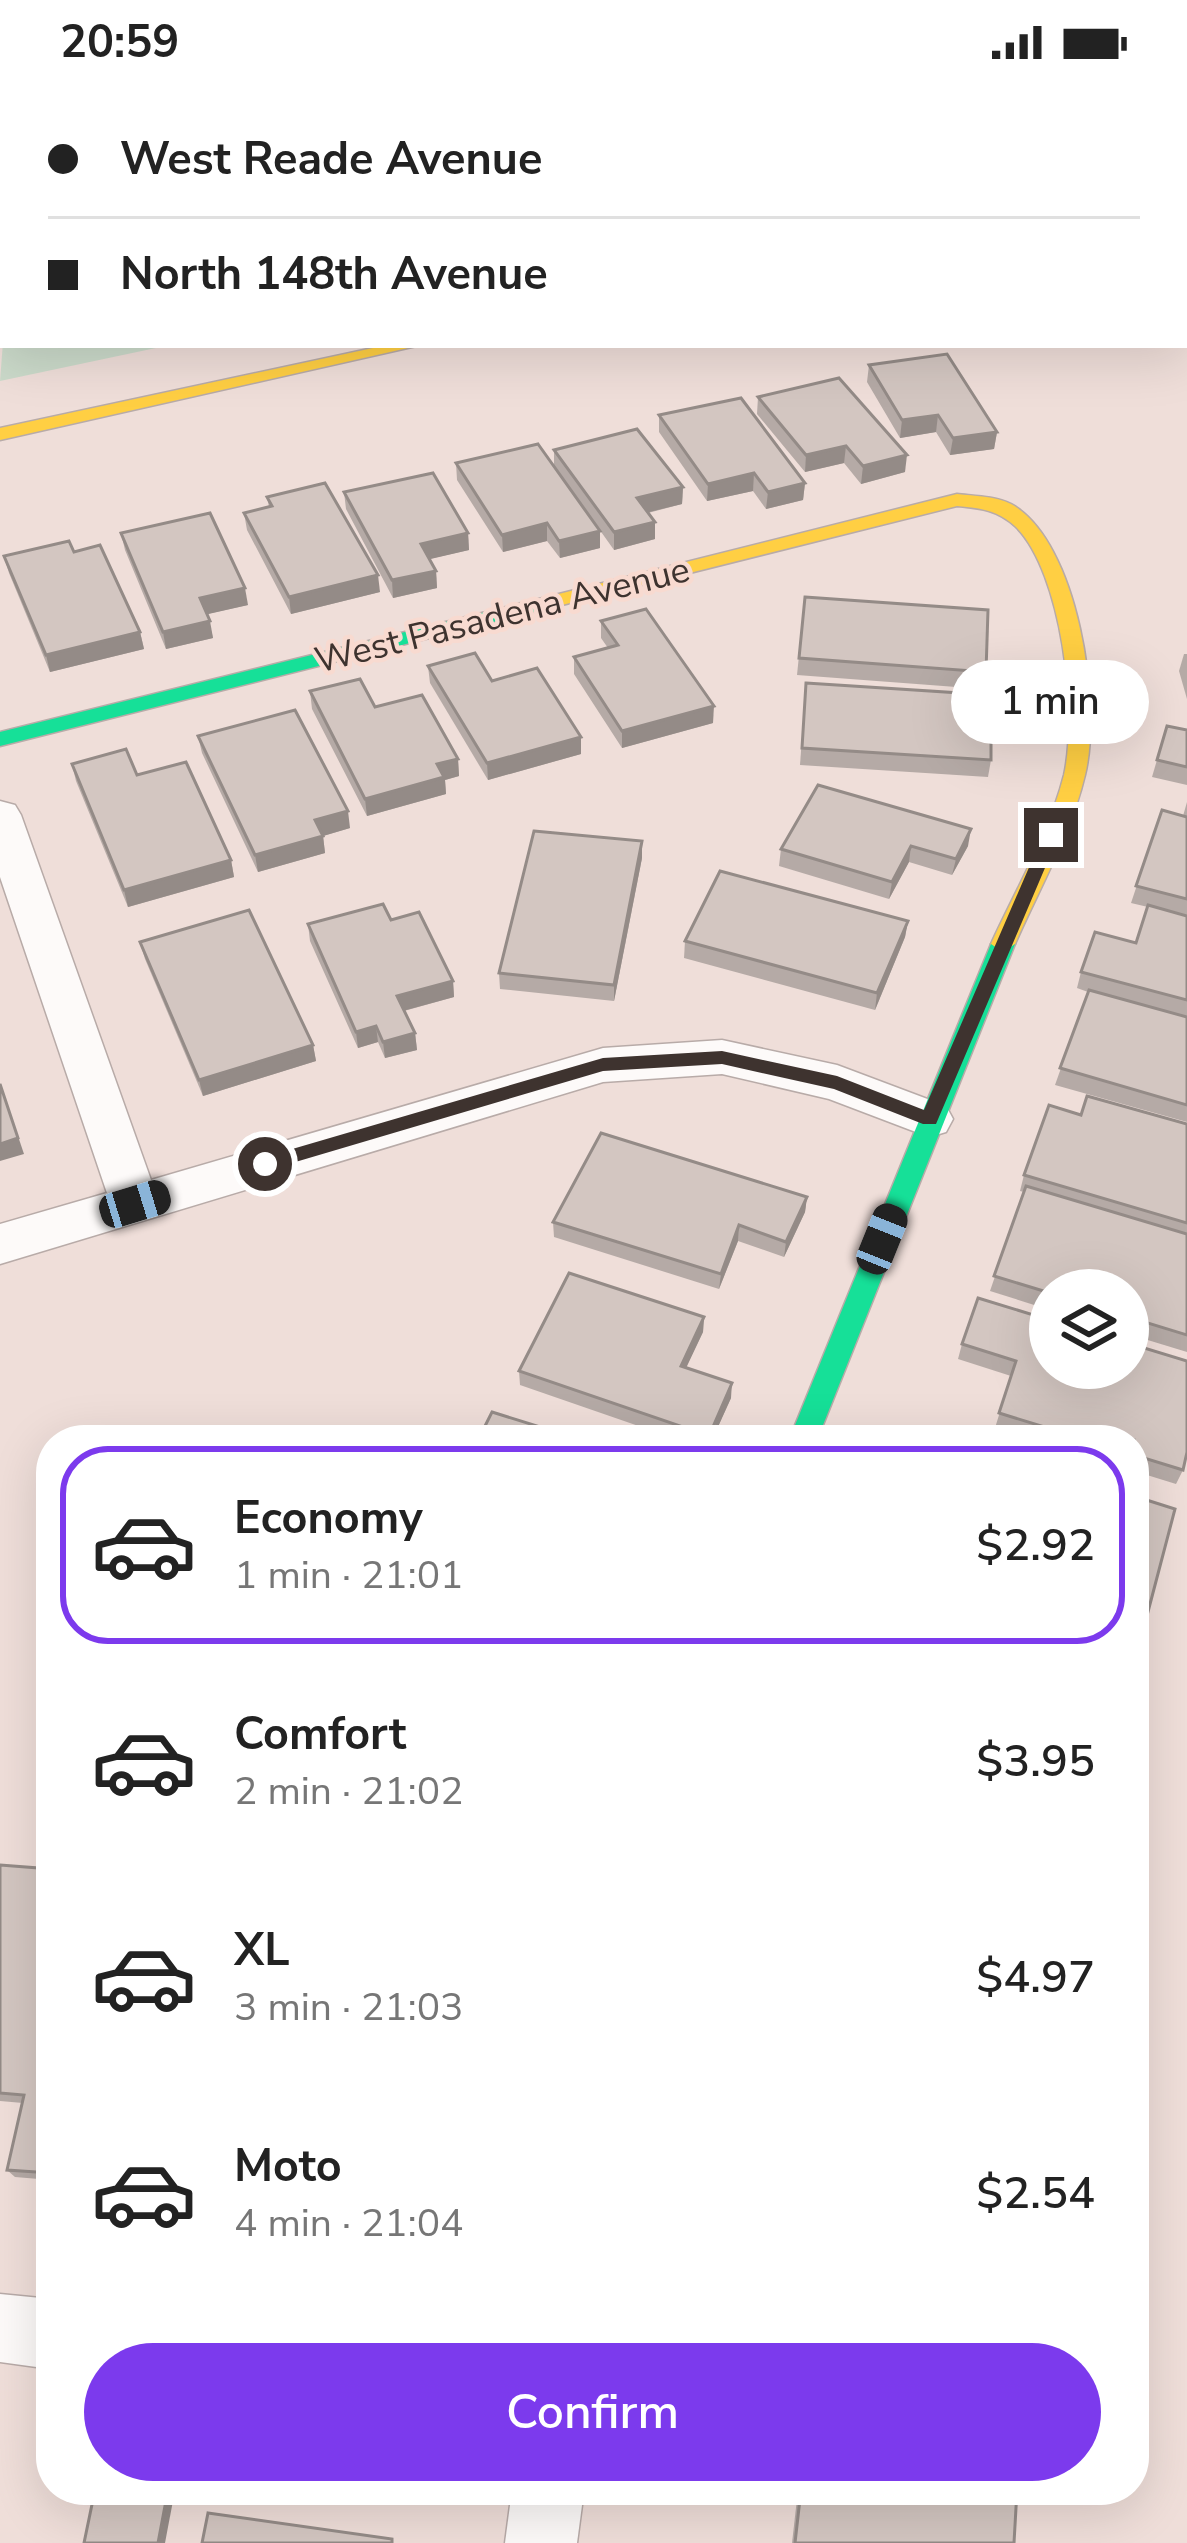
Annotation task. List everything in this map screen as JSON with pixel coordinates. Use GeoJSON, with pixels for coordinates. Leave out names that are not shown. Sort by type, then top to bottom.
{"type":"FeatureCollection","features":[{"type":"Feature","properties":{"kind":"street"},"geometry":{"type":"LineString","coordinates":[[0,434],[398,348]]}},
{"type":"Feature","properties":{"kind":"street","name":"West Pasadena Avenue"},"geometry":{"type":"LineString","coordinates":[[0,739],[957,500],[1005,508],[1034,538],[1068,616],[1081,700],[1075,772],[929,1119]]}},
{"type":"Feature","properties":{"kind":"street"},"geometry":{"type":"LineString","coordinates":[[0,815],[135,1204]]}},
{"type":"Feature","properties":{"kind":"street"},"geometry":{"type":"LineString","coordinates":[[0,1244],[603,1065],[722,1057],[837,1083],[929,1119],[809,1425]]}},
{"type":"Feature","properties":{"kind":"street"},"geometry":{"type":"LineString","coordinates":[[0,2328],[36,2332]]}},
{"type":"Feature","properties":{"kind":"street"},"geometry":{"type":"LineString","coordinates":[[541,2543],[546,2505]]}},
{"type":"Feature","properties":{"kind":"green space"},"geometry":{"type":"Polygon","coordinates":[[[3,348],[156,348],[0,381],[3,348]]]}},
{"type":"Feature","properties":{"kind":"building"},"geometry":{"type":"Polygon","coordinates":[[[947,354],[997,432],[953,438],[938,415],[902,420],[869,365],[947,354]]]}},
{"type":"Feature","properties":{"kind":"building"},"geometry":{"type":"Polygon","coordinates":[[[839,378],[907,455],[863,466],[846,446],[806,455],[758,397],[839,378]]]}},
{"type":"Feature","properties":{"kind":"building"},"geometry":{"type":"Polygon","coordinates":[[[741,398],[805,483],[768,492],[754,473],[708,484],[659,415],[741,398]]]}},
{"type":"Feature","properties":{"kind":"building"},"geometry":{"type":"Polygon","coordinates":[[[637,429],[683,487],[637,498],[655,522],[614,532],[554,450],[637,429]]]}},
{"type":"Feature","properties":{"kind":"building"},"geometry":{"type":"Polygon","coordinates":[[[538,444],[600,531],[559,541],[547,523],[502,535],[456,463],[538,444]]]}},
{"type":"Feature","properties":{"kind":"building"},"geometry":{"type":"Polygon","coordinates":[[[433,473],[468,533],[421,544],[436,571],[392,580],[344,492],[433,473]]]}},
{"type":"Feature","properties":{"kind":"building"},"geometry":{"type":"Polygon","coordinates":[[[325,483],[378,575],[289,597],[244,513],[272,506],[267,497],[325,483]]]}},
{"type":"Feature","properties":{"kind":"building"},"geometry":{"type":"Polygon","coordinates":[[[210,513],[245,588],[200,598],[210,621],[163,632],[121,533],[210,513]]]}},
{"type":"Feature","properties":{"kind":"building"},"geometry":{"type":"Polygon","coordinates":[[[69,541],[74,552],[100,545],[140,632],[46,655],[4,556],[69,541]]]}},
{"type":"Feature","properties":{"kind":"building"},"geometry":{"type":"Polygon","coordinates":[[[805,597],[988,610],[986,672],[799,658],[805,597]]]}},
{"type":"Feature","properties":{"kind":"building"},"geometry":{"type":"Polygon","coordinates":[[[646,609],[714,706],[622,731],[574,657],[618,645],[601,621],[646,609]]]}},
{"type":"Feature","properties":{"kind":"building"},"geometry":{"type":"Polygon","coordinates":[[[475,653],[492,681],[537,668],[581,737],[487,763],[428,666],[475,653]]]}},
{"type":"Feature","properties":{"kind":"building"},"geometry":{"type":"Polygon","coordinates":[[[360,679],[375,707],[422,695],[458,759],[437,764],[444,777],[365,799],[310,691],[360,679]]]}},
{"type":"Feature","properties":{"kind":"building"},"geometry":{"type":"Polygon","coordinates":[[[806,683],[991,695],[991,760],[802,748],[806,683]]]}},
{"type":"Feature","properties":{"kind":"building"},"geometry":{"type":"Polygon","coordinates":[[[295,710],[348,811],[315,820],[323,836],[255,855],[198,736],[295,710]]]}},
{"type":"Feature","properties":{"kind":"building"},"geometry":{"type":"Polygon","coordinates":[[[1167,726],[1187,730],[1187,767],[1157,760],[1167,726]]]}},
{"type":"Feature","properties":{"kind":"building"},"geometry":{"type":"Polygon","coordinates":[[[126,749],[137,775],[186,762],[231,860],[124,890],[72,764],[126,749]]]}},
{"type":"Feature","properties":{"kind":"building"},"geometry":{"type":"Polygon","coordinates":[[[818,785],[971,829],[956,859],[911,846],[892,882],[781,849],[818,785]]]}},
{"type":"Feature","properties":{"kind":"building"},"geometry":{"type":"Polygon","coordinates":[[[1162,810],[1187,817],[1187,899],[1136,886],[1162,810]]]}},
{"type":"Feature","properties":{"kind":"building"},"geometry":{"type":"Polygon","coordinates":[[[534,831],[642,841],[614,985],[499,973],[534,831]]]}},
{"type":"Feature","properties":{"kind":"building"},"geometry":{"type":"Polygon","coordinates":[[[720,871],[908,921],[877,993],[685,941],[720,871]]]}},
{"type":"Feature","properties":{"kind":"building"},"geometry":{"type":"Polygon","coordinates":[[[383,904],[391,920],[419,912],[453,981],[397,996],[415,1033],[383,1042],[376,1026],[356,1032],[308,924],[383,904]]]}},
{"type":"Feature","properties":{"kind":"building"},"geometry":{"type":"Polygon","coordinates":[[[1148,905],[1187,916],[1187,1000],[1081,972],[1095,932],[1136,943],[1148,905]]]}},
{"type":"Feature","properties":{"kind":"building"},"geometry":{"type":"Polygon","coordinates":[[[249,910],[313,1045],[199,1080],[140,942],[249,910]]]}},
{"type":"Feature","properties":{"kind":"building"},"geometry":{"type":"Polygon","coordinates":[[[1089,990],[1187,1017],[1187,1105],[1060,1068],[1089,990]]]}},
{"type":"Feature","properties":{"kind":"building"},"geometry":{"type":"Polygon","coordinates":[[[0,1084],[18,1138],[0,1144],[0,1084]]]}},
{"type":"Feature","properties":{"kind":"building"},"geometry":{"type":"Polygon","coordinates":[[[1087,1096],[1187,1124],[1187,1223],[1024,1175],[1049,1105],[1081,1115],[1087,1096]]]}},
{"type":"Feature","properties":{"kind":"building"},"geometry":{"type":"Polygon","coordinates":[[[601,1133],[807,1197],[786,1242],[739,1225],[721,1274],[553,1222],[601,1133]]]}},
{"type":"Feature","properties":{"kind":"building"},"geometry":{"type":"Polygon","coordinates":[[[1026,1186],[1187,1234],[1187,1335],[1149,1323],[1149,1269],[1029,1269],[1029,1287],[994,1276],[1026,1186]]]}},
{"type":"Feature","properties":{"kind":"building"},"geometry":{"type":"Polygon","coordinates":[[[569,1273],[704,1317],[681,1366],[732,1383],[714,1425],[677,1425],[519,1371],[569,1273]]]}},
{"type":"Feature","properties":{"kind":"building"},"geometry":{"type":"Polygon","coordinates":[[[978,1298],[1029,1314],[1029,1389],[1149,1389],[1149,1349],[1187,1361],[1183,1470],[1149,1460],[1149,1425],[1038,1425],[999,1413],[1016,1361],[962,1344],[978,1298]]]}},
{"type":"Feature","properties":{"kind":"building"},"geometry":{"type":"Polygon","coordinates":[[[492,1412],[534,1425],[486,1425],[492,1412]]]}},
{"type":"Feature","properties":{"kind":"building"},"geometry":{"type":"Polygon","coordinates":[[[1149,1501],[1175,1509],[1149,1608],[1149,1501]]]}},
{"type":"Feature","properties":{"kind":"building"},"geometry":{"type":"Polygon","coordinates":[[[0,1865],[36,1868],[36,2172],[7,2170],[24,2095],[0,2093],[0,1865]]]}},
{"type":"Feature","properties":{"kind":"building"},"geometry":{"type":"Polygon","coordinates":[[[92,2505],[165,2505],[158,2543],[84,2543],[92,2505]]]}},
{"type":"Feature","properties":{"kind":"building"},"geometry":{"type":"Polygon","coordinates":[[[799,2505],[1016,2505],[1014,2543],[795,2543],[799,2505]]]}},
{"type":"Feature","properties":{"kind":"building"},"geometry":{"type":"Polygon","coordinates":[[[208,2513],[392,2539],[392,2543],[202,2543],[208,2513]]]}},
{"type":"Feature","properties":{"kind":"traffic: fast"},"geometry":{"type":"LineString","coordinates":[[0,739],[538,605]]}},
{"type":"Feature","properties":{"kind":"traffic: fast"},"geometry":{"type":"LineString","coordinates":[[809,1425],[1003,944]]}},
{"type":"Feature","properties":{"kind":"traffic: slow"},"geometry":{"type":"LineString","coordinates":[[0,434],[398,348]]}},
{"type":"Feature","properties":{"kind":"traffic: slow"},"geometry":{"type":"LineString","coordinates":[[538,605],[957,500],[1003,508],[1025,525],[1043,552],[1057,588],[1068,628],[1079,710],[1079,745],[1069,793],[1003,944]]}},
{"type":"Feature","properties":{"kind":"route"},"geometry":{"type":"LineString","coordinates":[[265,1164],[603,1065],[643,1062],[722,1057],[837,1083],[929,1119],[1051,835]]}}]}
